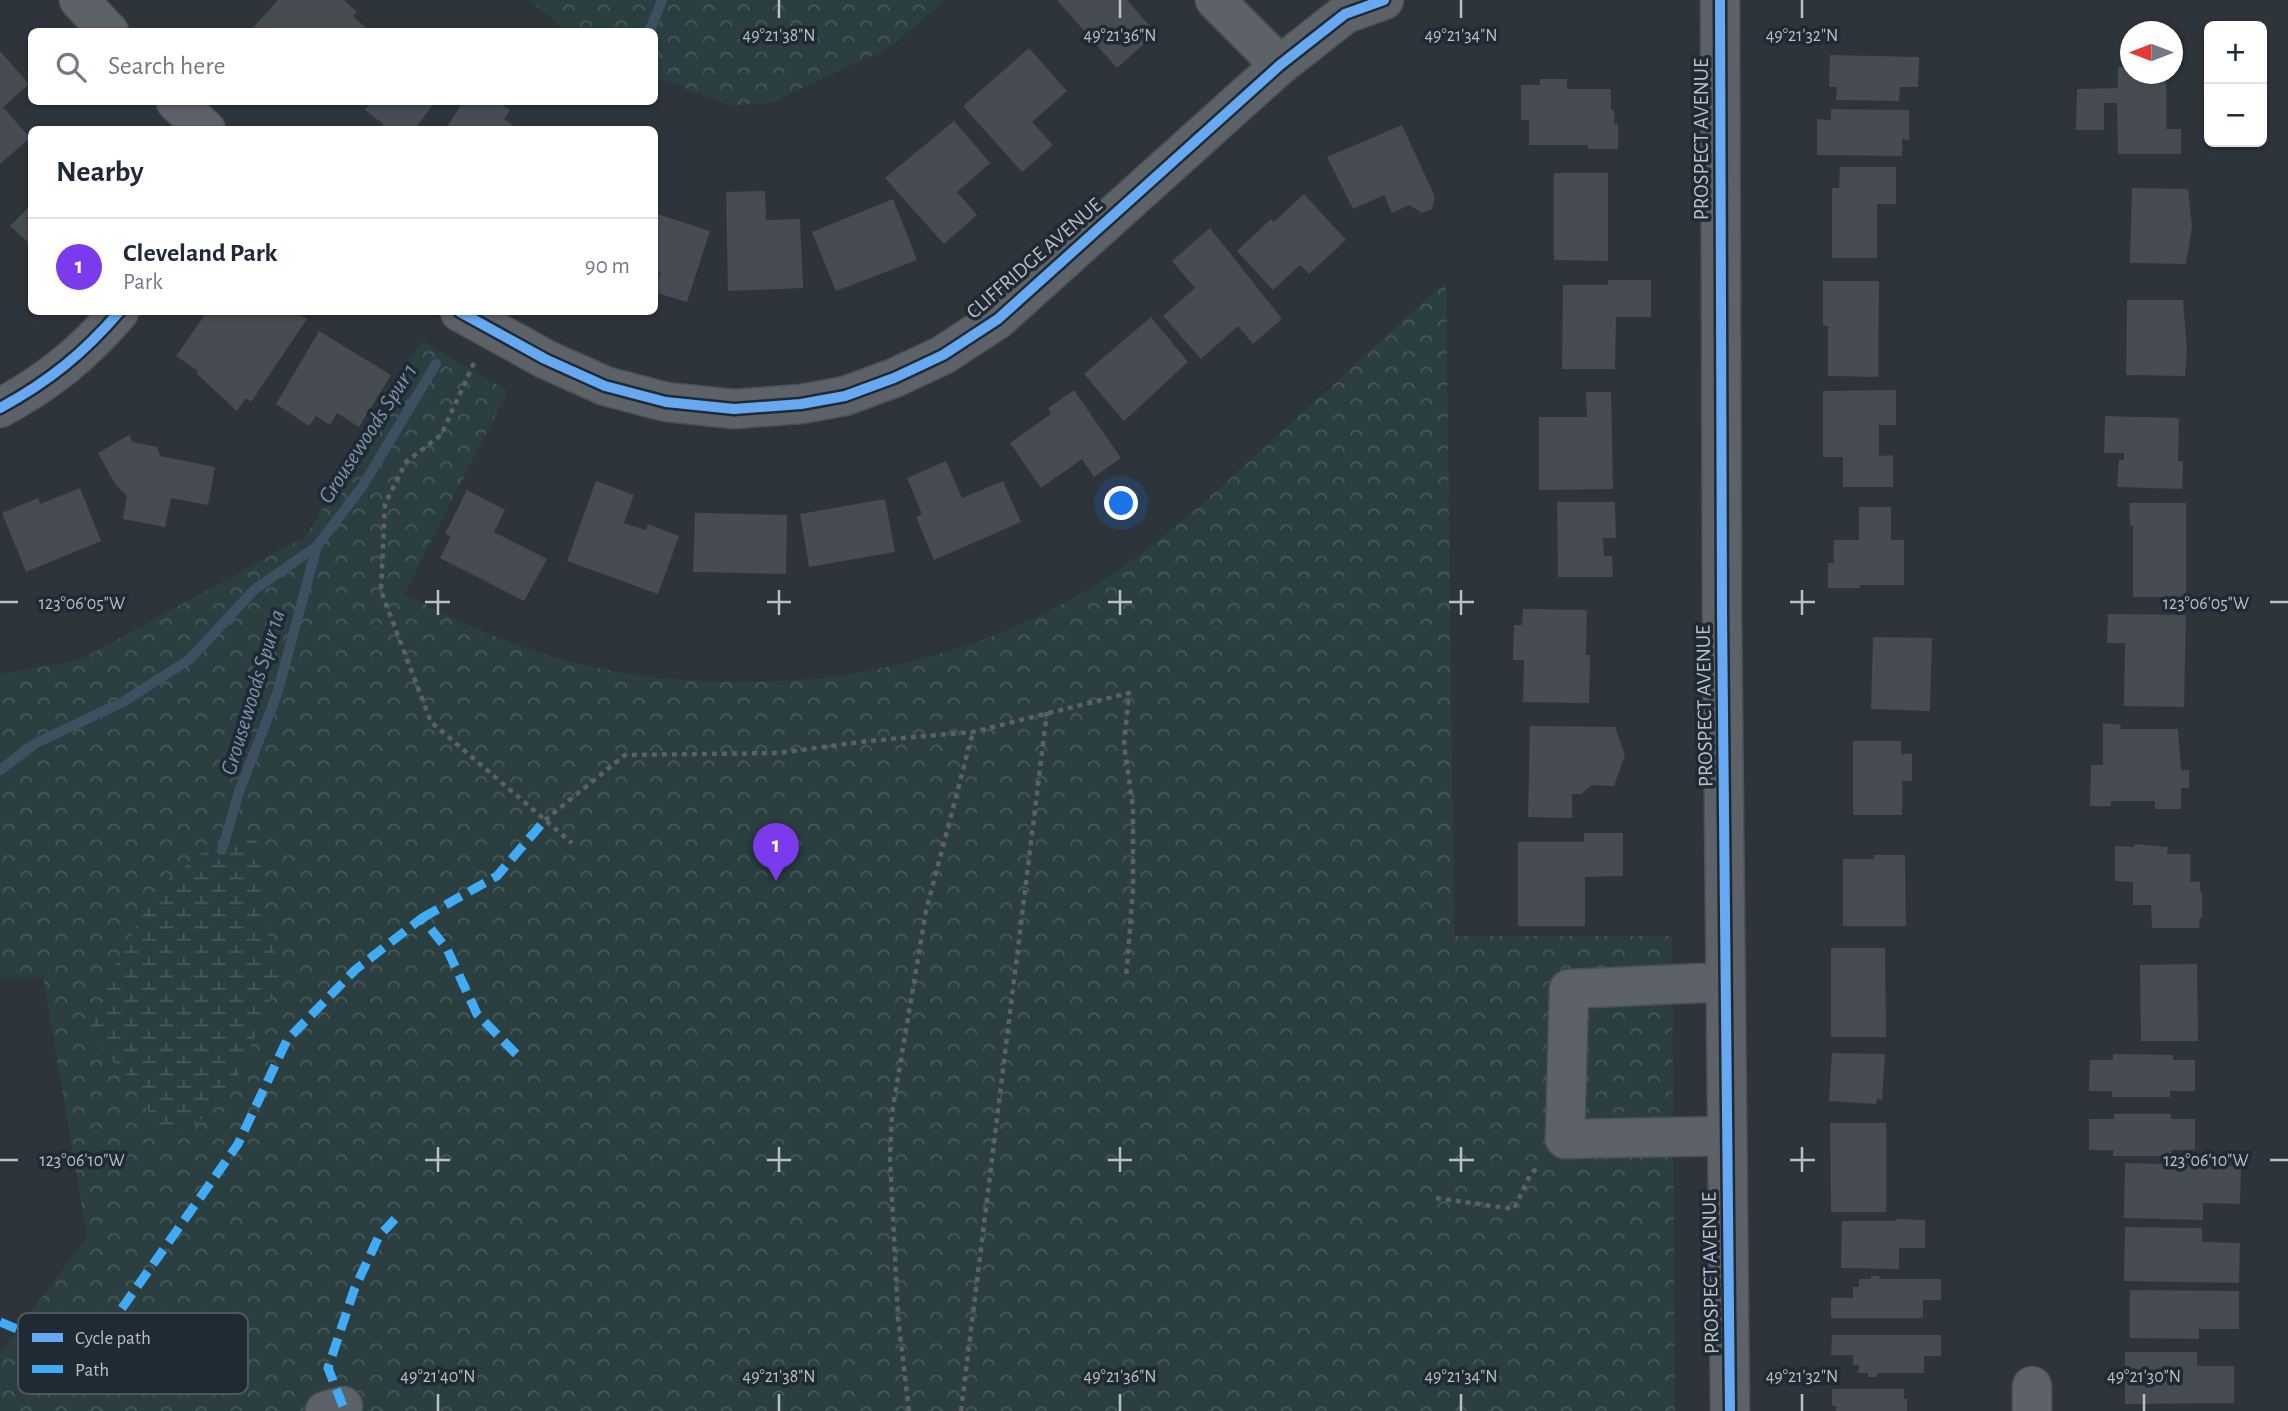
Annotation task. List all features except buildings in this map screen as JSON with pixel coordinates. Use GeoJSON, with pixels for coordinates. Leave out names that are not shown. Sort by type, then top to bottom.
{"type":"FeatureCollection","features":[{"type":"Feature","properties":{"kind":"street"},"geometry":{"type":"LineString","coordinates":[[79,0],[105,28]]}},
{"type":"Feature","properties":{"kind":"street"},"geometry":{"type":"LineString","coordinates":[[1215,0],[1251,39],[1280,65]]}},
{"type":"Feature","properties":{"kind":"street","name":"CLIFFRIDGE AVENUE"},"geometry":{"type":"LineString","coordinates":[[475,320],[545,359],[606,386],[666,402],[734,409],[801,404],[845,396],[894,378],[943,355],[998,319],[1280,65],[1345,15],[1384,0]]}},
{"type":"Feature","properties":{"kind":"street","name":"PROSPECT AVENUE"},"geometry":{"type":"LineString","coordinates":[[1720,0],[1722,613],[1730,1411]]}},
{"type":"Feature","properties":{"kind":"street"},"geometry":{"type":"LineString","coordinates":[[179,105],[202,126]]}},
{"type":"Feature","properties":{"kind":"street"},"geometry":{"type":"LineString","coordinates":[[0,408],[33,390],[66,367],[117,315]]}},
{"type":"Feature","properties":{"kind":"street"},"geometry":{"type":"LineString","coordinates":[[1726,982],[1569,989],[1565,1139],[1727,1136]]}},
{"type":"Feature","properties":{"kind":"path"},"geometry":{"type":"LineString","coordinates":[[475,320],[442,435],[407,462],[385,504],[381,591],[431,722],[572,843]]}},
{"type":"Feature","properties":{"kind":"path"},"geometry":{"type":"LineString","coordinates":[[545,820],[625,755],[778,752],[973,732],[1129,693],[1124,745],[1133,807],[1133,891],[1126,978]]}},
{"type":"Feature","properties":{"kind":"path"},"geometry":{"type":"LineString","coordinates":[[961,1411],[1047,712]]}},
{"type":"Feature","properties":{"kind":"path"},"geometry":{"type":"LineString","coordinates":[[909,1411],[898,1317],[890,1157],[892,1113],[926,911],[973,732]]}},
{"type":"Feature","properties":{"kind":"path"},"geometry":{"type":"LineString","coordinates":[[1436,1198],[1514,1209],[1530,1175],[1565,1139]]}},
{"type":"Feature","properties":{"kind":"green space"},"geometry":{"type":"Polygon","coordinates":[[[529,0],[945,0],[892,46],[768,104],[729,105],[658,78],[658,28],[563,28],[529,0]]]}},
{"type":"Feature","properties":{"kind":"green space"},"geometry":{"type":"Polygon","coordinates":[[[1446,282],[1454,936],[1672,936],[1675,1411],[0,1411],[0,1354],[18,1330],[18,1394],[248,1394],[248,1313],[30,1313],[87,1236],[43,977],[0,977],[0,674],[80,660],[306,536],[422,341],[508,391],[404,594],[487,633],[531,650],[575,663],[645,676],[717,682],[789,681],[860,672],[930,657],[998,634],[1063,604],[1124,566],[1182,521],[1446,282]]]}},
{"type":"Feature","properties":{"kind":"green space"},"geometry":{"type":"Polygon","coordinates":[[[232,830],[264,845],[264,925],[283,972],[236,1080],[195,1126],[162,1136],[131,1080],[87,1034],[120,956],[157,888],[232,830]]]}},
{"type":"Feature","properties":{"kind":"waterway"},"geometry":{"type":"LineString","coordinates":[[651,28],[662,0]]}},
{"type":"Feature","properties":{"kind":"waterway","name":"Grousewoods Spur 1"},"geometry":{"type":"LineString","coordinates":[[0,770],[36,743],[123,702],[190,659],[254,590],[317,546],[362,487],[436,364]]}},
{"type":"Feature","properties":{"kind":"waterway","name":"Grousewoods Spur 1a"},"geometry":{"type":"LineString","coordinates":[[222,850],[239,792],[277,694],[317,546]]}},
{"type":"Feature","properties":{"kind":"marked path"},"geometry":{"type":"LineString","coordinates":[[422,918],[497,876],[545,820]]}},
{"type":"Feature","properties":{"kind":"marked path"},"geometry":{"type":"LineString","coordinates":[[119,1313],[238,1144],[287,1040],[355,970],[422,918],[447,949],[477,1014],[522,1060]]}},
{"type":"Feature","properties":{"kind":"marked path"},"geometry":{"type":"LineString","coordinates":[[343,1406],[328,1368],[354,1290],[379,1236],[395,1219]]}},
{"type":"Feature","properties":{"kind":"marked path"},"geometry":{"type":"LineString","coordinates":[[0,1322],[18,1330]]}},
{"type":"Feature","properties":{"kind":"cycle path"},"geometry":{"type":"LineString","coordinates":[[465,315],[545,359],[605,386],[666,402],[734,409],[801,404],[845,396],[894,378],[943,355],[998,319],[1280,65],[1345,14],[1384,0]]}},
{"type":"Feature","properties":{"kind":"cycle path"},"geometry":{"type":"LineString","coordinates":[[1720,0],[1722,613],[1730,1411]]}},
{"type":"Feature","properties":{"kind":"cycle path"},"geometry":{"type":"LineString","coordinates":[[0,408],[64,366],[116,315]]}},
{"type":"Feature","properties":{"kind":"place","name":"Cleveland Park"},"geometry":{"type":"Point","coordinates":[776,881]}}]}
